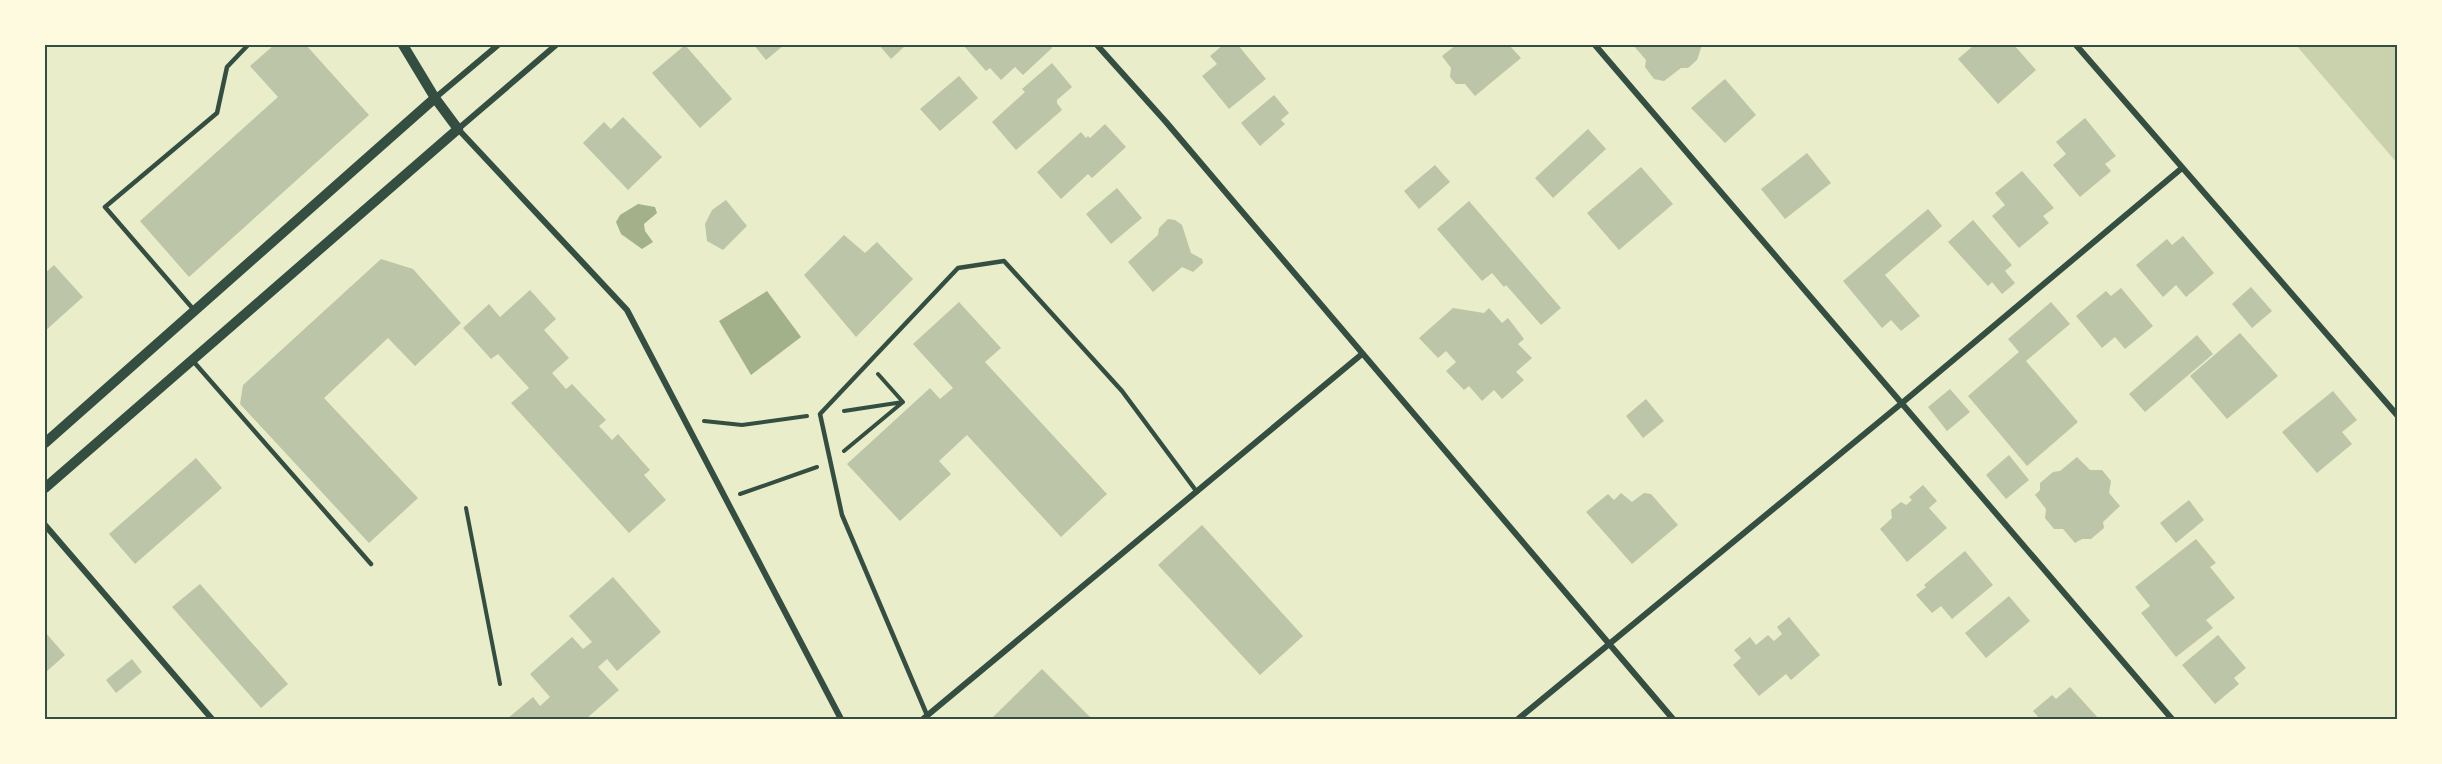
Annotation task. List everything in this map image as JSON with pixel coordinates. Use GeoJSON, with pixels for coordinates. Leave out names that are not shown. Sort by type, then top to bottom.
{"type":"FeatureCollection","features":[{"type":"Feature","properties":{"kind":"street"},"geometry":{"type":"LineString","coordinates":[[403,45],[435,98],[458,129],[627,310],[841,719]]}},
{"type":"Feature","properties":{"kind":"street"},"geometry":{"type":"LineString","coordinates":[[45,443],[498,45]]}},
{"type":"Feature","properties":{"kind":"street"},"geometry":{"type":"LineString","coordinates":[[45,488],[556,45]]}},
{"type":"Feature","properties":{"kind":"street"},"geometry":{"type":"LineString","coordinates":[[1097,45],[1166,122],[1673,719]]}},
{"type":"Feature","properties":{"kind":"street"},"geometry":{"type":"LineString","coordinates":[[1595,45],[2172,719]]}},
{"type":"Feature","properties":{"kind":"street"},"geometry":{"type":"LineString","coordinates":[[2076,45],[2397,415]]}},
{"type":"Feature","properties":{"kind":"street"},"geometry":{"type":"LineString","coordinates":[[1518,719],[1902,403],[2182,168]]}},
{"type":"Feature","properties":{"kind":"street"},"geometry":{"type":"LineString","coordinates":[[925,717],[1362,354]]}},
{"type":"Feature","properties":{"kind":"street"},"geometry":{"type":"LineString","coordinates":[[45,525],[212,719]]}},
{"type":"Feature","properties":{"kind":"lane"},"geometry":{"type":"LineString","coordinates":[[196,312],[105,207],[218,113],[227,67],[248,45]]}},
{"type":"Feature","properties":{"kind":"lane"},"geometry":{"type":"LineString","coordinates":[[925,717],[842,514],[820,414],[958,268],[1004,261],[1122,391],[1197,492]]}},
{"type":"Feature","properties":{"kind":"lane"},"geometry":{"type":"LineString","coordinates":[[192,360],[371,564]]}},
{"type":"Feature","properties":{"kind":"path"},"geometry":{"type":"LineString","coordinates":[[465,508],[500,684]]}},
{"type":"Feature","properties":{"kind":"shaded area"},"geometry":{"type":"Polygon","coordinates":[[[2296,45],[2397,45],[2397,163],[2296,45]]]}},
{"type":"Feature","properties":{"kind":"shaded area"},"geometry":{"type":"Polygon","coordinates":[[[638,204],[655,207],[657,213],[644,224],[645,231],[653,242],[642,249],[621,234],[616,222],[620,215],[638,204]]]}},
{"type":"Feature","properties":{"kind":"shaded area"},"geometry":{"type":"Polygon","coordinates":[[[767,291],[801,337],[751,375],[719,321],[767,291]]]}},
{"type":"Feature","properties":{"kind":"building"},"geometry":{"type":"Polygon","coordinates":[[[274,45],[306,45],[369,115],[189,277],[140,221],[278,97],[250,66],[274,45]]]}},
{"type":"Feature","properties":{"kind":"building"},"geometry":{"type":"Polygon","coordinates":[[[685,45],[732,99],[700,128],[652,73],[685,45]]]}},
{"type":"Feature","properties":{"kind":"building"},"geometry":{"type":"Polygon","coordinates":[[[754,45],[784,45],[766,60],[754,45]]]}},
{"type":"Feature","properties":{"kind":"building"},"geometry":{"type":"Polygon","coordinates":[[[879,45],[906,45],[891,59],[879,45]]]}},
{"type":"Feature","properties":{"kind":"building"},"geometry":{"type":"Polygon","coordinates":[[[963,45],[1050,45],[1052,48],[1023,75],[1015,67],[1001,80],[990,68],[986,71],[963,45]]]}},
{"type":"Feature","properties":{"kind":"building"},"geometry":{"type":"Polygon","coordinates":[[[1223,45],[1238,45],[1266,79],[1229,109],[1202,76],[1217,64],[1210,56],[1223,45]]]}},
{"type":"Feature","properties":{"kind":"building"},"geometry":{"type":"Polygon","coordinates":[[[1456,45],[1509,45],[1521,58],[1475,96],[1465,84],[1456,84],[1450,77],[1451,68],[1442,56],[1456,45]]]}},
{"type":"Feature","properties":{"kind":"building"},"geometry":{"type":"Polygon","coordinates":[[[1633,45],[1702,45],[1697,60],[1688,68],[1681,68],[1664,81],[1654,79],[1645,67],[1646,60],[1633,45]]]}},
{"type":"Feature","properties":{"kind":"building"},"geometry":{"type":"Polygon","coordinates":[[[1974,45],[2014,45],[2036,70],[1998,104],[1958,59],[1974,45]]]}},
{"type":"Feature","properties":{"kind":"building"},"geometry":{"type":"Polygon","coordinates":[[[1052,63],[1072,87],[1057,100],[1062,110],[1016,150],[992,122],[1025,92],[1022,89],[1052,63]]]}},
{"type":"Feature","properties":{"kind":"building"},"geometry":{"type":"Polygon","coordinates":[[[959,76],[978,98],[940,131],[920,109],[959,76]]]}},
{"type":"Feature","properties":{"kind":"building"},"geometry":{"type":"Polygon","coordinates":[[[1725,79],[1756,115],[1725,143],[1691,108],[1725,79]]]}},
{"type":"Feature","properties":{"kind":"building"},"geometry":{"type":"Polygon","coordinates":[[[1274,95],[1289,113],[1281,120],[1285,124],[1260,146],[1241,123],[1274,95]]]}},
{"type":"Feature","properties":{"kind":"building"},"geometry":{"type":"Polygon","coordinates":[[[623,117],[662,157],[628,190],[583,143],[604,122],[611,129],[623,117]]]}},
{"type":"Feature","properties":{"kind":"building"},"geometry":{"type":"Polygon","coordinates":[[[2085,118],[2116,156],[2105,164],[2111,171],[2080,197],[2053,165],[2066,154],[2056,142],[2085,118]]]}},
{"type":"Feature","properties":{"kind":"building"},"geometry":{"type":"Polygon","coordinates":[[[1105,124],[1126,147],[1092,178],[1088,174],[1061,199],[1037,172],[1081,132],[1086,138],[1088,136],[1090,138],[1105,124]]]}},
{"type":"Feature","properties":{"kind":"building"},"geometry":{"type":"Polygon","coordinates":[[[1588,129],[1606,149],[1553,198],[1535,178],[1588,129]]]}},
{"type":"Feature","properties":{"kind":"building"},"geometry":{"type":"Polygon","coordinates":[[[1807,153],[1831,183],[1785,219],[1761,189],[1807,153]]]}},
{"type":"Feature","properties":{"kind":"building"},"geometry":{"type":"Polygon","coordinates":[[[1435,165],[1450,182],[1419,209],[1404,191],[1435,165]]]}},
{"type":"Feature","properties":{"kind":"building"},"geometry":{"type":"Polygon","coordinates":[[[1641,167],[1673,204],[1619,250],[1587,213],[1641,167]]]}},
{"type":"Feature","properties":{"kind":"building"},"geometry":{"type":"Polygon","coordinates":[[[2022,171],[2054,208],[2043,216],[2049,223],[2019,248],[1992,216],[2005,205],[1995,193],[2022,171]]]}},
{"type":"Feature","properties":{"kind":"building"},"geometry":{"type":"Polygon","coordinates":[[[1117,188],[1142,218],[1111,244],[1086,214],[1117,188]]]}},
{"type":"Feature","properties":{"kind":"building"},"geometry":{"type":"Polygon","coordinates":[[[726,200],[747,226],[723,250],[707,241],[705,224],[712,210],[726,200]]]}},
{"type":"Feature","properties":{"kind":"building"},"geometry":{"type":"Polygon","coordinates":[[[1469,201],[1561,308],[1541,325],[1506,285],[1504,287],[1492,273],[1482,281],[1437,229],[1469,201]]]}},
{"type":"Feature","properties":{"kind":"building"},"geometry":{"type":"Polygon","coordinates":[[[1928,209],[1942,226],[1885,275],[1920,316],[1901,331],[1891,320],[1882,328],[1843,281],[1928,209]]]}},
{"type":"Feature","properties":{"kind":"building"},"geometry":{"type":"Polygon","coordinates":[[[1168,219],[1175,220],[1182,225],[1191,253],[1202,259],[1203,263],[1193,272],[1182,267],[1153,292],[1128,262],[1158,235],[1159,228],[1168,219]]]}},
{"type":"Feature","properties":{"kind":"building"},"geometry":{"type":"Polygon","coordinates":[[[1973,220],[2012,265],[2005,271],[2015,283],[2002,294],[1992,282],[1988,286],[1948,242],[1973,220]]]}},
{"type":"Feature","properties":{"kind":"building"},"geometry":{"type":"Polygon","coordinates":[[[844,235],[865,253],[877,242],[913,279],[856,337],[804,275],[844,235]]]}},
{"type":"Feature","properties":{"kind":"building"},"geometry":{"type":"Polygon","coordinates":[[[2183,236],[2214,273],[2186,297],[2176,285],[2163,297],[2136,265],[2167,239],[2172,245],[2183,236]]]}},
{"type":"Feature","properties":{"kind":"building"},"geometry":{"type":"Polygon","coordinates":[[[381,259],[413,269],[461,323],[415,366],[388,338],[324,398],[418,498],[369,543],[240,404],[243,385],[381,259]]]}},
{"type":"Feature","properties":{"kind":"building"},"geometry":{"type":"Polygon","coordinates":[[[54,265],[83,297],[45,331],[45,273],[54,265]]]}},
{"type":"Feature","properties":{"kind":"building"},"geometry":{"type":"Polygon","coordinates":[[[2251,287],[2272,311],[2252,328],[2232,304],[2251,287]]]}},
{"type":"Feature","properties":{"kind":"building"},"geometry":{"type":"Polygon","coordinates":[[[2121,288],[2153,326],[2125,349],[2115,337],[2102,348],[2076,316],[2106,291],[2111,296],[2121,288]]]}},
{"type":"Feature","properties":{"kind":"building"},"geometry":{"type":"Polygon","coordinates":[[[530,290],[556,319],[544,330],[569,358],[552,373],[566,389],[572,384],[606,420],[599,426],[612,440],[618,434],[650,470],[644,475],[666,500],[629,533],[511,403],[529,388],[498,354],[491,359],[463,328],[489,304],[500,317],[530,290]]]}},
{"type":"Feature","properties":{"kind":"building"},"geometry":{"type":"Polygon","coordinates":[[[959,302],[1001,348],[985,362],[1107,494],[1061,537],[967,435],[939,461],[951,474],[900,521],[847,464],[930,388],[940,399],[953,388],[913,344],[959,302]]]}},
{"type":"Feature","properties":{"kind":"building"},"geometry":{"type":"Polygon","coordinates":[[[2051,302],[2070,324],[2026,361],[2078,422],[2027,466],[1968,396],[2019,352],[2008,339],[2051,302]]]}},
{"type":"Feature","properties":{"kind":"building"},"geometry":{"type":"Polygon","coordinates":[[[1453,308],[1484,313],[1489,308],[1502,323],[1508,318],[1524,339],[1518,344],[1532,358],[1516,372],[1524,380],[1502,399],[1494,390],[1482,401],[1469,386],[1464,390],[1446,371],[1456,362],[1446,351],[1438,358],[1419,338],[1453,308]]]}},
{"type":"Feature","properties":{"kind":"building"},"geometry":{"type":"Polygon","coordinates":[[[2240,333],[2278,376],[2227,419],[2190,376],[2240,333]]]}},
{"type":"Feature","properties":{"kind":"building"},"geometry":{"type":"Polygon","coordinates":[[[2197,335],[2213,354],[2145,412],[2129,394],[2197,335]]]}},
{"type":"Feature","properties":{"kind":"building"},"geometry":{"type":"Polygon","coordinates":[[[1950,389],[1970,412],[1947,431],[1928,407],[1950,389]]]}},
{"type":"Feature","properties":{"kind":"building"},"geometry":{"type":"Polygon","coordinates":[[[2333,391],[2357,420],[2342,432],[2352,444],[2317,473],[2282,432],[2333,391]]]}},
{"type":"Feature","properties":{"kind":"building"},"geometry":{"type":"Polygon","coordinates":[[[1646,399],[1664,421],[1643,438],[1626,416],[1646,399]]]}},
{"type":"Feature","properties":{"kind":"building"},"geometry":{"type":"Polygon","coordinates":[[[2009,455],[2029,480],[2006,499],[1986,475],[2009,455]]]}},
{"type":"Feature","properties":{"kind":"building"},"geometry":{"type":"Polygon","coordinates":[[[2077,457],[2090,470],[2102,470],[2111,481],[2109,493],[2120,506],[2103,522],[2104,528],[2091,539],[2082,539],[2075,543],[2063,529],[2054,529],[2045,518],[2046,509],[2035,495],[2040,490],[2040,483],[2077,457]]]}},
{"type":"Feature","properties":{"kind":"building"},"geometry":{"type":"Polygon","coordinates":[[[196,458],[222,488],[135,564],[109,534],[196,458]]]}},
{"type":"Feature","properties":{"kind":"building"},"geometry":{"type":"Polygon","coordinates":[[[1923,485],[1937,501],[1929,508],[1947,528],[1907,562],[1880,529],[1892,518],[1891,510],[1901,502],[1906,505],[1912,500],[1909,497],[1923,485]]]}},
{"type":"Feature","properties":{"kind":"building"},"geometry":{"type":"Polygon","coordinates":[[[1621,493],[1632,502],[1644,493],[1651,494],[1678,525],[1632,564],[1586,512],[1608,494],[1614,500],[1621,493]]]}},
{"type":"Feature","properties":{"kind":"building"},"geometry":{"type":"Polygon","coordinates":[[[2189,500],[2204,520],[2176,543],[2160,523],[2189,500]]]}},
{"type":"Feature","properties":{"kind":"building"},"geometry":{"type":"Polygon","coordinates":[[[1202,525],[1303,636],[1260,675],[1158,565],[1202,525]]]}},
{"type":"Feature","properties":{"kind":"building"},"geometry":{"type":"Polygon","coordinates":[[[2196,539],[2216,563],[2210,567],[2235,598],[2206,620],[2213,628],[2176,657],[2141,613],[2150,606],[2135,587],[2196,539]]]}},
{"type":"Feature","properties":{"kind":"building"},"geometry":{"type":"Polygon","coordinates":[[[1965,551],[1993,585],[1952,619],[1941,606],[1932,613],[1916,595],[1926,587],[1924,585],[1965,551]]]}},
{"type":"Feature","properties":{"kind":"building"},"geometry":{"type":"Polygon","coordinates":[[[613,577],[661,632],[617,671],[607,659],[598,667],[619,690],[586,719],[507,719],[533,697],[540,706],[550,697],[530,674],[572,637],[583,649],[592,642],[569,616],[613,577]]]}},
{"type":"Feature","properties":{"kind":"building"},"geometry":{"type":"Polygon","coordinates":[[[200,584],[288,684],[261,708],[172,607],[200,584]]]}},
{"type":"Feature","properties":{"kind":"building"},"geometry":{"type":"Polygon","coordinates":[[[2009,596],[2030,621],[1986,658],[1965,633],[2009,596]]]}},
{"type":"Feature","properties":{"kind":"building"},"geometry":{"type":"Polygon","coordinates":[[[1789,617],[1820,655],[1791,680],[1786,674],[1759,696],[1733,665],[1741,658],[1734,650],[1750,637],[1756,645],[1768,635],[1774,641],[1782,634],[1777,627],[1789,617]]]}},
{"type":"Feature","properties":{"kind":"building"},"geometry":{"type":"Polygon","coordinates":[[[45,632],[65,655],[45,673],[45,632]]]}},
{"type":"Feature","properties":{"kind":"building"},"geometry":{"type":"Polygon","coordinates":[[[2218,635],[2246,668],[2234,678],[2239,684],[2215,704],[2182,665],[2218,635]]]}},
{"type":"Feature","properties":{"kind":"building"},"geometry":{"type":"Polygon","coordinates":[[[132,659],[142,672],[116,693],[106,680],[132,659]]]}},
{"type":"Feature","properties":{"kind":"building"},"geometry":{"type":"Polygon","coordinates":[[[1042,669],[1092,719],[991,719],[1042,669]]]}},
{"type":"Feature","properties":{"kind":"building"},"geometry":{"type":"Polygon","coordinates":[[[2070,687],[2099,719],[2040,719],[2033,711],[2052,695],[2056,699],[2070,687]]]}}]}
